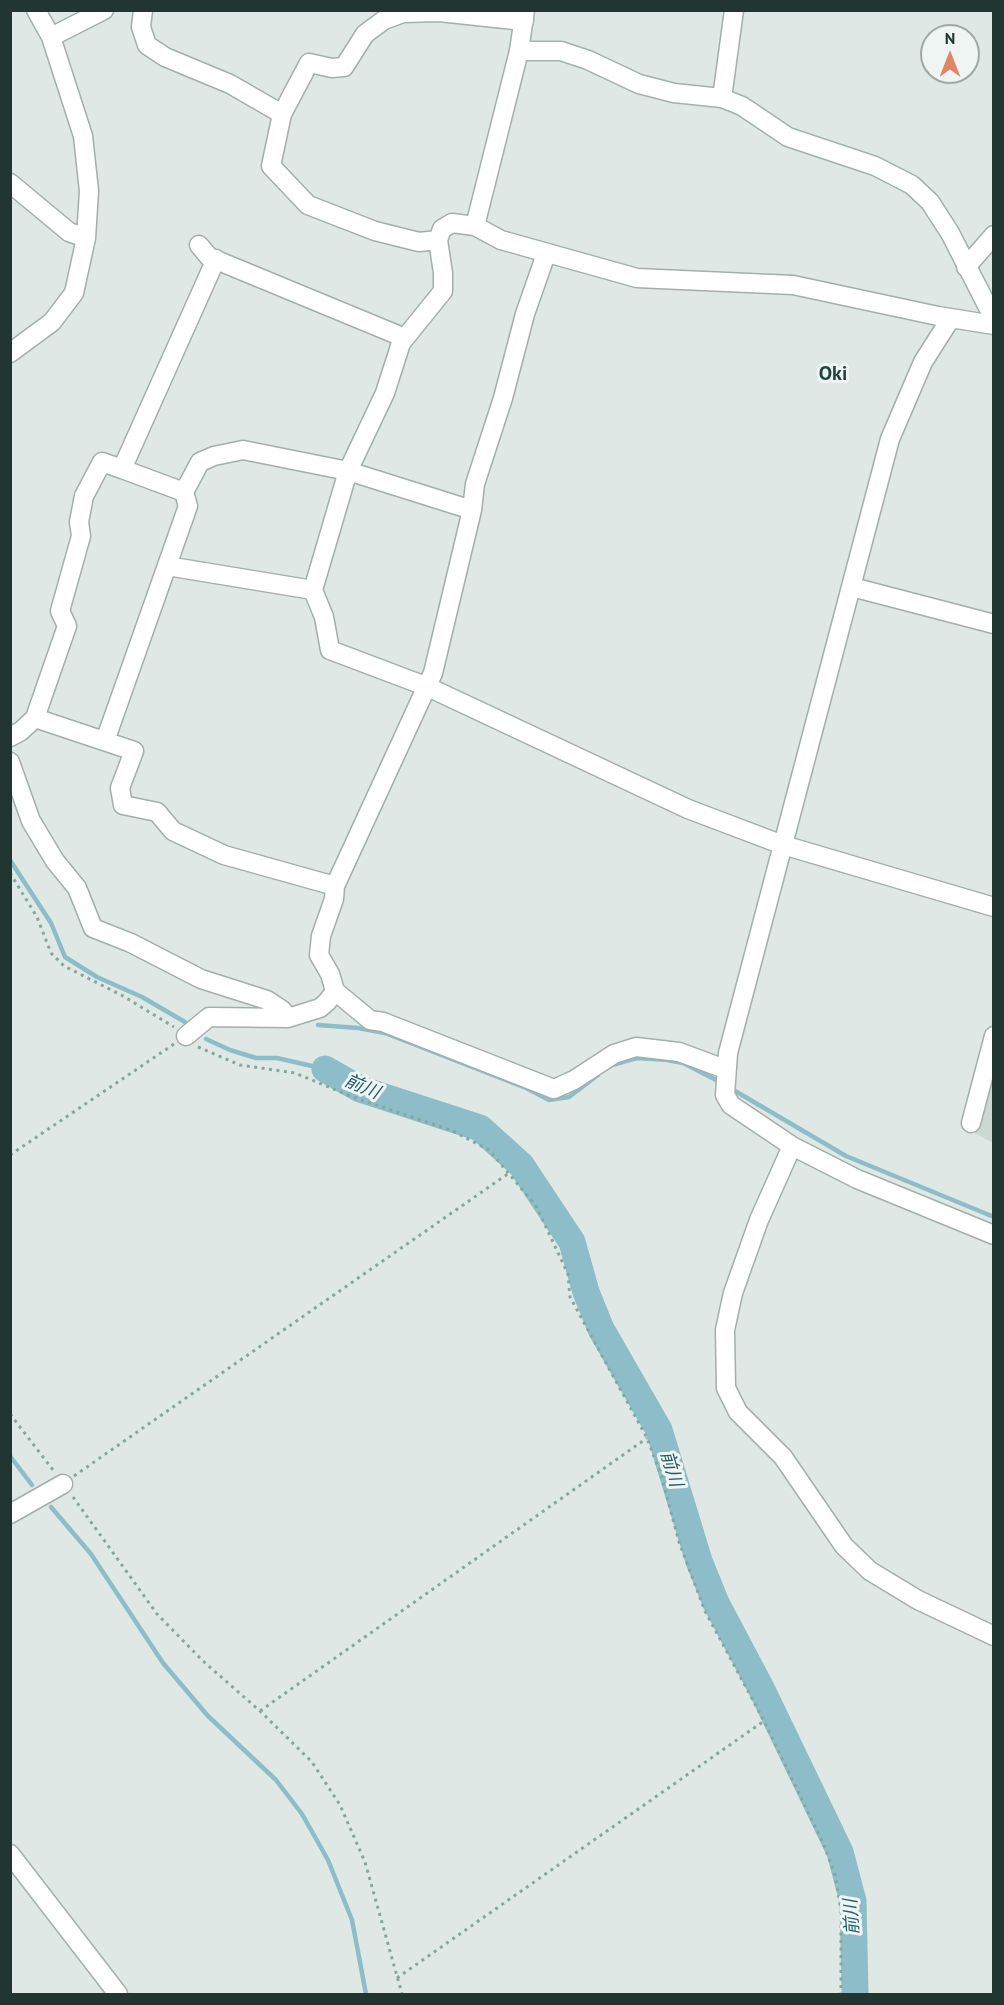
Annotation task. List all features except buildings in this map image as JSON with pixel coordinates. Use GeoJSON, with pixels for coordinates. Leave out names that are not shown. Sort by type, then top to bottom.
{"type":"FeatureCollection","features":[{"type":"Feature","properties":{"kind":"street"},"geometry":{"type":"LineString","coordinates":[[10,353],[52,322],[74,293],[86,238],[89,191],[83,136],[51,37],[36,10]]}},
{"type":"Feature","properties":{"kind":"street"},"geometry":{"type":"LineString","coordinates":[[51,37],[104,10]]}},
{"type":"Feature","properties":{"kind":"street"},"geometry":{"type":"LineString","coordinates":[[143,10],[141,27],[147,45],[165,57],[230,84],[282,114]]}},
{"type":"Feature","properties":{"kind":"street"},"geometry":{"type":"LineString","coordinates":[[722,98],[734,10]]}},
{"type":"Feature","properties":{"kind":"street"},"geometry":{"type":"LineString","coordinates":[[438,240],[419,242],[375,231],[308,205],[271,166],[282,114],[309,63],[333,68],[344,67],[365,34],[384,20],[403,13],[439,12],[524,16],[519,51],[475,226]]}},
{"type":"Feature","properties":{"kind":"street"},"geometry":{"type":"LineString","coordinates":[[519,51],[561,51],[648,86],[674,93],[722,98],[742,106],[788,137],[875,166],[912,185],[936,210],[993,318],[951,318],[793,285],[636,278],[501,240],[475,226],[452,223],[442,228],[438,240],[443,291],[401,343],[385,393],[348,471],[313,590],[324,617],[330,650],[428,687],[688,809],[783,845],[993,907]]}},
{"type":"Feature","properties":{"kind":"street"},"geometry":{"type":"LineString","coordinates":[[10,183],[69,232],[86,238]]}},
{"type":"Feature","properties":{"kind":"street"},"geometry":{"type":"LineString","coordinates":[[966,267],[993,235]]}},
{"type":"Feature","properties":{"kind":"street"},"geometry":{"type":"LineString","coordinates":[[199,244],[209,257],[405,338]]}},
{"type":"Feature","properties":{"kind":"street"},"geometry":{"type":"LineString","coordinates":[[546,254],[525,314],[475,484],[472,510],[428,687],[335,886],[334,899],[321,936],[319,954],[330,974],[335,991],[370,1020],[383,1022],[554,1089],[568,1084],[614,1054],[636,1047],[679,1052],[725,1081]]}},
{"type":"Feature","properties":{"kind":"street"},"geometry":{"type":"LineString","coordinates":[[122,469],[216,260]]}},
{"type":"Feature","properties":{"kind":"street"},"geometry":{"type":"LineString","coordinates":[[951,318],[923,362],[890,439],[783,845],[725,1081],[731,1105],[792,1146],[857,1179],[993,1235]]}},
{"type":"Feature","properties":{"kind":"street"},"geometry":{"type":"LineString","coordinates":[[105,741],[188,506],[184,492],[200,462],[243,450],[348,471],[472,510]]}},
{"type":"Feature","properties":{"kind":"street"},"geometry":{"type":"LineString","coordinates":[[10,736],[21,731],[35,718],[68,626],[60,611],[81,536],[79,522],[84,496],[102,462],[184,492]]}},
{"type":"Feature","properties":{"kind":"street"},"geometry":{"type":"LineString","coordinates":[[167,566],[313,590]]}},
{"type":"Feature","properties":{"kind":"street"},"geometry":{"type":"LineString","coordinates":[[852,587],[993,624]]}},
{"type":"Feature","properties":{"kind":"street"},"geometry":{"type":"LineString","coordinates":[[35,718],[134,751],[120,788],[123,805],[157,812],[173,831],[224,855],[335,886]]}},
{"type":"Feature","properties":{"kind":"street"},"geometry":{"type":"LineString","coordinates":[[10,762],[31,822],[55,861],[77,888],[93,928],[131,943],[201,979],[267,1000],[282,1010],[288,1018]]}},
{"type":"Feature","properties":{"kind":"street"},"geometry":{"type":"LineString","coordinates":[[186,1036],[209,1017],[288,1018],[320,1008],[335,991]]}},
{"type":"Feature","properties":{"kind":"street"},"geometry":{"type":"LineString","coordinates":[[971,1123],[993,1036]]}},
{"type":"Feature","properties":{"kind":"street"},"geometry":{"type":"LineString","coordinates":[[792,1146],[759,1220],[733,1293],[725,1330],[726,1388],[738,1412],[783,1457],[844,1546],[870,1571],[918,1600],[993,1636]]}},
{"type":"Feature","properties":{"kind":"street"},"geometry":{"type":"LineString","coordinates":[[10,1514],[63,1484]]}},
{"type":"Feature","properties":{"kind":"street"},"geometry":{"type":"LineString","coordinates":[[10,1854],[118,1995]]}},
{"type":"Feature","properties":{"kind":"path"},"geometry":{"type":"LineString","coordinates":[[10,873],[37,917],[51,953],[64,966],[163,1018],[201,1050],[240,1065],[295,1073],[353,1097],[453,1131],[489,1150],[510,1172],[536,1206],[568,1274],[570,1297],[647,1438],[662,1478],[679,1542],[705,1611],[764,1721],[823,1844],[835,1875],[841,1911],[841,1995]]}},
{"type":"Feature","properties":{"kind":"path"},"geometry":{"type":"LineString","coordinates":[[10,1155],[186,1036]]}},
{"type":"Feature","properties":{"kind":"path"},"geometry":{"type":"LineString","coordinates":[[63,1484],[510,1172]]}},
{"type":"Feature","properties":{"kind":"path"},"geometry":{"type":"LineString","coordinates":[[10,1414],[157,1614],[203,1661],[312,1762],[340,1805],[365,1862],[402,1995]]}},
{"type":"Feature","properties":{"kind":"path"},"geometry":{"type":"LineString","coordinates":[[260,1712],[647,1438]]}},
{"type":"Feature","properties":{"kind":"path"},"geometry":{"type":"LineString","coordinates":[[397,1978],[764,1721]]}},
{"type":"Feature","properties":{"kind":"shaded area"},"geometry":{"type":"Polygon","coordinates":[[[993,1057],[993,1143],[975,1133],[993,1057]]]}},
{"type":"Feature","properties":{"kind":"waterway"},"geometry":{"type":"LineString","coordinates":[[10,860],[51,923],[65,957],[97,977],[142,997],[185,1022]]}},
{"type":"Feature","properties":{"kind":"waterway"},"geometry":{"type":"LineString","coordinates":[[318,1025],[385,1033],[526,1088],[549,1100],[569,1097],[598,1075]]}},
{"type":"Feature","properties":{"kind":"waterway"},"geometry":{"type":"LineString","coordinates":[[206,1039],[256,1058],[277,1058],[325,1069]]}},
{"type":"Feature","properties":{"kind":"waterway"},"geometry":{"type":"LineString","coordinates":[[612,1065],[637,1058],[667,1060],[683,1063],[720,1082]]}},
{"type":"Feature","properties":{"kind":"waterway","name":"前川"},"geometry":{"type":"LineString","coordinates":[[325,1069],[360,1089],[480,1128],[521,1165],[572,1242],[586,1292],[601,1329],[659,1430],[699,1561],[716,1603],[762,1690],[840,1852],[853,1901],[855,1994]]}},
{"type":"Feature","properties":{"kind":"waterway"},"geometry":{"type":"LineString","coordinates":[[730,1088],[846,1156],[994,1217]]}},
{"type":"Feature","properties":{"kind":"waterway"},"geometry":{"type":"LineString","coordinates":[[10,1456],[32,1485]]}},
{"type":"Feature","properties":{"kind":"waterway"},"geometry":{"type":"LineString","coordinates":[[51,1507],[91,1554],[163,1663],[208,1716],[276,1780],[302,1814],[328,1860],[352,1920],[366,1994]]}},
{"type":"Feature","properties":{"kind":"district","name":"Oki"},"geometry":{"type":"Point","coordinates":[833,374]}}]}
